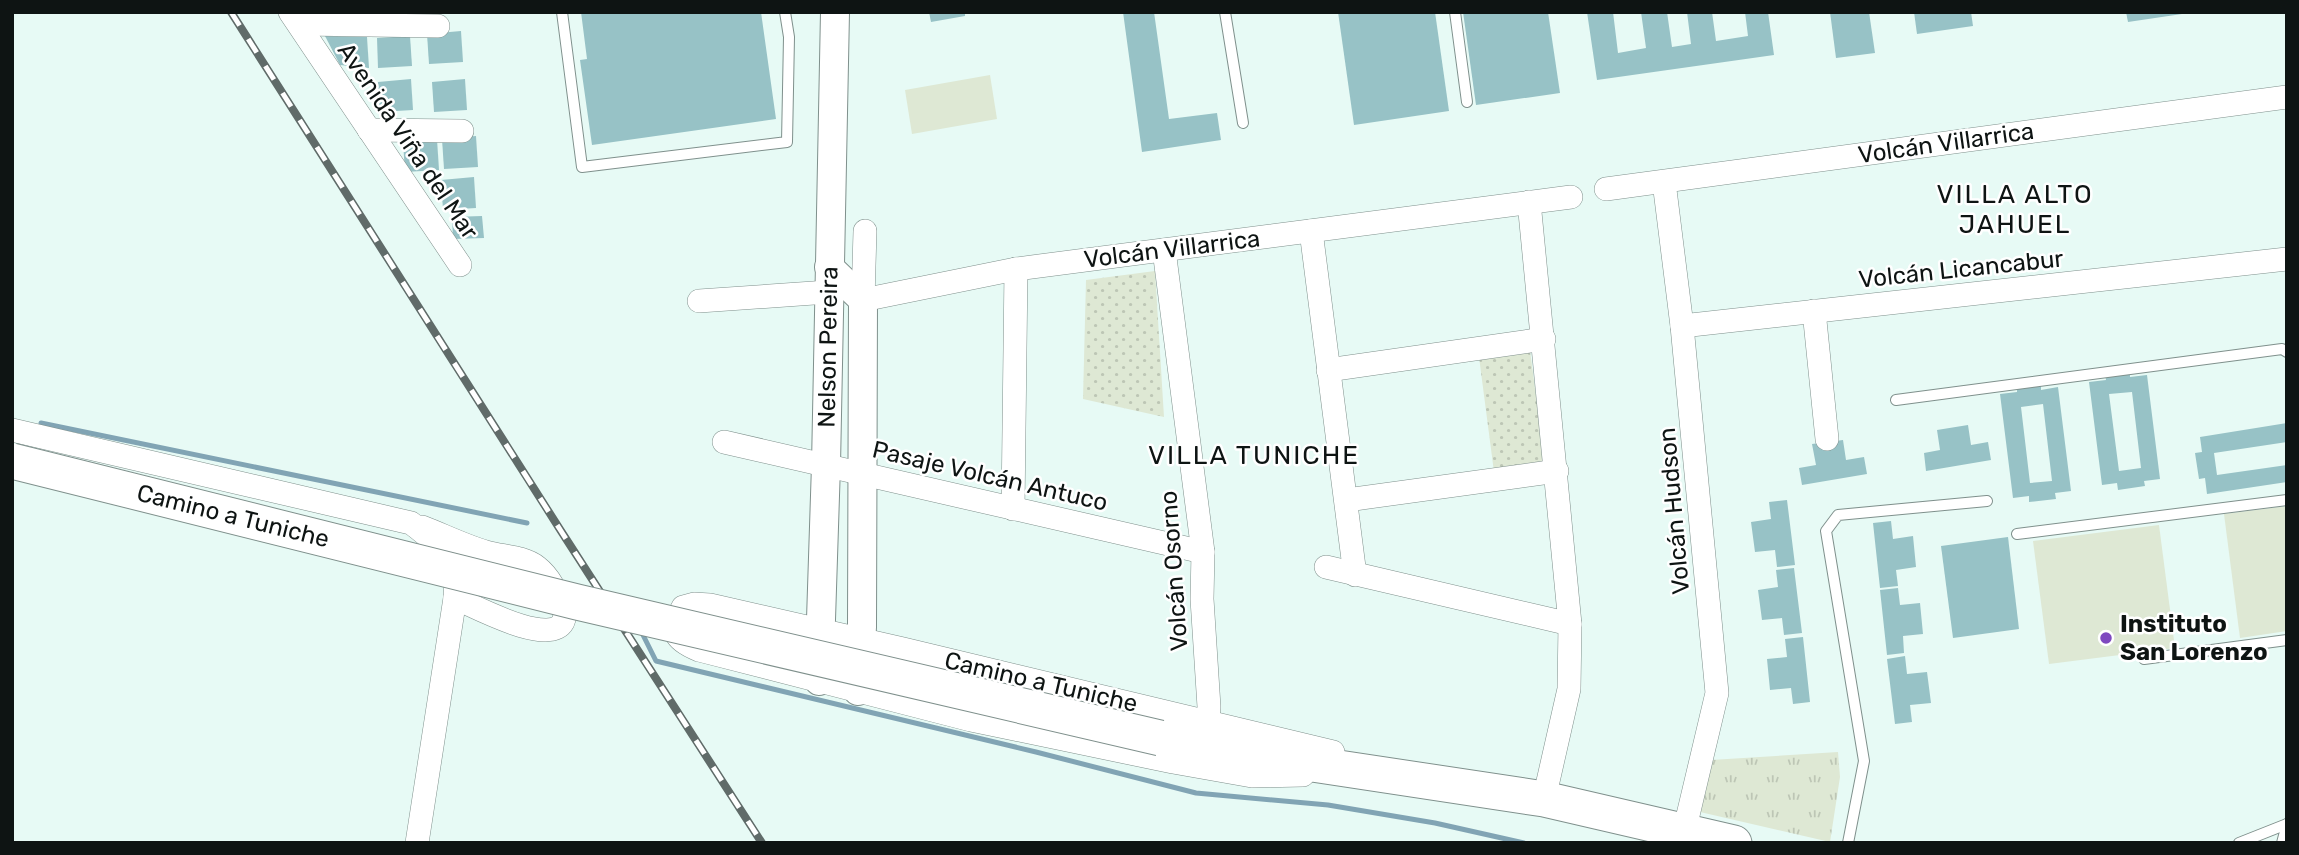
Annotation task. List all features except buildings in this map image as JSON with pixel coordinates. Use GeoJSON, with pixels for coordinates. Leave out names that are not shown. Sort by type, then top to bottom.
{"type":"FeatureCollection","features":[{"type":"Feature","properties":{"kind":"main road","name":"Camino a Tuniche"},"geometry":{"type":"LineString","coordinates":[[12,461],[577,602],[1160,738],[1213,749],[1544,799],[1734,843]]}},
{"type":"Feature","properties":{"kind":"street","name":"Nelson Pereira"},"geometry":{"type":"LineString","coordinates":[[819,681],[835,12]]}},
{"type":"Feature","properties":{"kind":"street"},"geometry":{"type":"LineString","coordinates":[[299,20],[438,26]]}},
{"type":"Feature","properties":{"kind":"street","name":"Avenida Viña del Mar"},"geometry":{"type":"LineString","coordinates":[[299,20],[460,265]]}},
{"type":"Feature","properties":{"kind":"street","name":"Volcán Villarrica"},"geometry":{"type":"LineString","coordinates":[[1606,189],[2287,97]]}},
{"type":"Feature","properties":{"kind":"street"},"geometry":{"type":"LineString","coordinates":[[369,130],[461,131]]}},
{"type":"Feature","properties":{"kind":"street","name":"Volcán Hudson"},"geometry":{"type":"LineString","coordinates":[[1664,182],[1682,326],[1717,693],[1684,831]]}},
{"type":"Feature","properties":{"kind":"street","name":"Volcán Villarrica"},"geometry":{"type":"LineString","coordinates":[[863,300],[1016,269],[1570,197]]}},
{"type":"Feature","properties":{"kind":"street"},"geometry":{"type":"LineString","coordinates":[[1529,202],[1570,624],[1569,689],[1544,799]]}},
{"type":"Feature","properties":{"kind":"street","name":"Nelson Pereira"},"geometry":{"type":"LineString","coordinates":[[858,691],[862,640],[865,231]]}},
{"type":"Feature","properties":{"kind":"street"},"geometry":{"type":"LineString","coordinates":[[1311,231],[1355,575]]}},
{"type":"Feature","properties":{"kind":"street","name":"Volcán Osorno"},"geometry":{"type":"LineString","coordinates":[[1164,250],[1203,552],[1202,598],[1208,721]]}},
{"type":"Feature","properties":{"kind":"street","name":"Volcán Licancabur"},"geometry":{"type":"LineString","coordinates":[[1682,326],[2287,259]]}},
{"type":"Feature","properties":{"kind":"street"},"geometry":{"type":"LineString","coordinates":[[1013,509],[1016,269]]}},
{"type":"Feature","properties":{"kind":"street"},"geometry":{"type":"LineString","coordinates":[[699,300],[829,280],[863,300]]}},
{"type":"Feature","properties":{"kind":"street"},"geometry":{"type":"LineString","coordinates":[[1814,311],[1827,439]]}},
{"type":"Feature","properties":{"kind":"street"},"geometry":{"type":"LineString","coordinates":[[1328,370],[1544,339]]}},
{"type":"Feature","properties":{"kind":"street","name":"Camino a Tuniche"},"geometry":{"type":"LineString","coordinates":[[12,430],[411,523],[486,552],[523,560],[536,566],[547,576],[565,611],[563,621],[558,628],[547,632],[532,630],[455,598],[456,576],[450,564],[431,538],[411,523]]}},
{"type":"Feature","properties":{"kind":"street","name":"Pasaje Volcán Antuco"},"geometry":{"type":"LineString","coordinates":[[724,442],[1203,552]]}},
{"type":"Feature","properties":{"kind":"street"},"geometry":{"type":"LineString","coordinates":[[1347,500],[1557,471]]}},
{"type":"Feature","properties":{"kind":"street"},"geometry":{"type":"LineString","coordinates":[[1326,567],[1570,624]]}},
{"type":"Feature","properties":{"kind":"street"},"geometry":{"type":"LineString","coordinates":[[417,843],[455,598]]}},
{"type":"Feature","properties":{"kind":"street","name":"Camino a Tuniche"},"geometry":{"type":"LineString","coordinates":[[1380,774],[1252,776],[971,720],[699,650],[679,640],[675,633],[677,618],[683,607],[694,604],[821,630],[1355,757],[1416,779]]}},
{"type":"Feature","properties":{"kind":"lane"},"geometry":{"type":"LineString","coordinates":[[562,12],[582,167],[787,142],[789,37],[785,12]]}},
{"type":"Feature","properties":{"kind":"lane"},"geometry":{"type":"LineString","coordinates":[[1225,12],[1243,123]]}},
{"type":"Feature","properties":{"kind":"lane"},"geometry":{"type":"LineString","coordinates":[[1455,12],[1467,102]]}},
{"type":"Feature","properties":{"kind":"lane"},"geometry":{"type":"LineString","coordinates":[[1896,400],[2282,349],[2287,352]]}},
{"type":"Feature","properties":{"kind":"lane"},"geometry":{"type":"LineString","coordinates":[[2017,534],[2287,500]]}},
{"type":"Feature","properties":{"kind":"lane"},"geometry":{"type":"LineString","coordinates":[[1848,843],[1864,761],[1826,531],[1838,515],[1987,501]]}},
{"type":"Feature","properties":{"kind":"lane"},"geometry":{"type":"LineString","coordinates":[[2144,659],[2287,640]]}},
{"type":"Feature","properties":{"kind":"lane"},"geometry":{"type":"LineString","coordinates":[[2239,843],[2287,824]]}},
{"type":"Feature","properties":{"kind":"lane"},"geometry":{"type":"LineString","coordinates":[[2282,843],[2287,824]]}},
{"type":"Feature","properties":{"kind":"green space"},"geometry":{"type":"Polygon","coordinates":[[[990,75],[997,119],[912,134],[905,90],[990,75]]]}},
{"type":"Feature","properties":{"kind":"green space"},"geometry":{"type":"Polygon","coordinates":[[[1155,271],[1164,417],[1083,399],[1086,280],[1155,271]]]}},
{"type":"Feature","properties":{"kind":"green space"},"geometry":{"type":"Polygon","coordinates":[[[1530,351],[1545,463],[1494,472],[1479,357],[1530,351]]]}},
{"type":"Feature","properties":{"kind":"green space"},"geometry":{"type":"Polygon","coordinates":[[[2287,506],[2287,631],[2240,638],[2224,514],[2287,506]]]}},
{"type":"Feature","properties":{"kind":"green space"},"geometry":{"type":"Polygon","coordinates":[[[2159,525],[2175,648],[2049,664],[2033,541],[2159,525]]]}},
{"type":"Feature","properties":{"kind":"green space"},"geometry":{"type":"Polygon","coordinates":[[[1838,752],[1840,777],[1830,842],[1700,812],[1711,760],[1838,752]]]}},
{"type":"Feature","properties":{"kind":"waterway"},"geometry":{"type":"LineString","coordinates":[[41,423],[527,523]]}},
{"type":"Feature","properties":{"kind":"waterway"},"geometry":{"type":"LineString","coordinates":[[643,635],[656,661],[1196,793],[1328,805],[1435,823],[1524,843]]}},
{"type":"Feature","properties":{"kind":"railway"},"geometry":{"type":"LineString","coordinates":[[231,12],[762,843]]}},
{"type":"Feature","properties":{"kind":"place","name":"Instituto San Lorenzo"},"geometry":{"type":"Point","coordinates":[2106,638]}},
{"type":"Feature","properties":{"kind":"district","name":"VILLA ALTO JAHUEL"},"geometry":{"type":"Point","coordinates":[2015,209]}},
{"type":"Feature","properties":{"kind":"district","name":"VILLA TUNICHE"},"geometry":{"type":"Point","coordinates":[1254,455]}}]}
